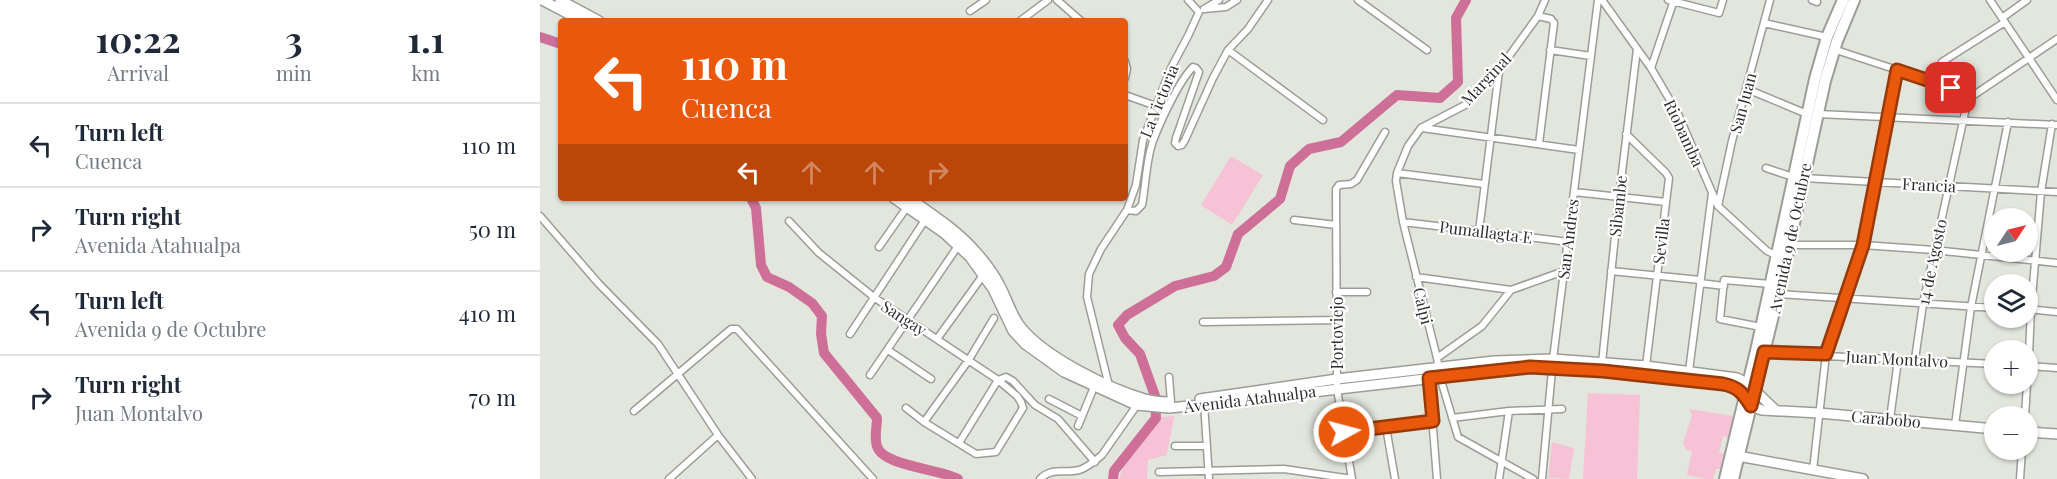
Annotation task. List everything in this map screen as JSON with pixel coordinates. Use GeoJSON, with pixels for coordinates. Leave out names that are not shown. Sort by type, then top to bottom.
{"type":"FeatureCollection","features":[{"type":"Feature","properties":{"kind":"main road"},"geometry":{"type":"LineString","coordinates":[[542,0],[576,18]]}},
{"type":"Feature","properties":{"kind":"main road"},"geometry":{"type":"LineString","coordinates":[[560,0],[593,18]]}},
{"type":"Feature","properties":{"kind":"main road","name":"Avenida 9 de Octubre"},"geometry":{"type":"LineString","coordinates":[[1725,479],[1748,389],[1776,255],[1798,178],[1828,44],[1844,0]]}},
{"type":"Feature","properties":{"kind":"main road","name":"Avenida 9 de Octubre"},"geometry":{"type":"LineString","coordinates":[[1828,44],[1854,0]]}},
{"type":"Feature","properties":{"kind":"main road","name":"Avenida 9 de Octubre"},"geometry":{"type":"LineString","coordinates":[[1733,479],[1751,406],[1748,389],[1764,352],[1778,294],[1798,178]]}},
{"type":"Feature","properties":{"kind":"main road","name":"Avenida Atahualpa"},"geometry":{"type":"LineString","coordinates":[[908,202],[958,246],[984,274],[1013,331],[1025,344],[1064,372],[1111,395],[1143,403],[1204,402],[1494,361],[1646,366],[1737,378],[1748,389]]}},
{"type":"Feature","properties":{"kind":"main road","name":"Avenida Atahualpa"},"geometry":{"type":"LineString","coordinates":[[927,217],[948,227],[975,251],[1000,284],[1019,325],[1030,338],[1068,365],[1143,403]]}},
{"type":"Feature","properties":{"kind":"main road","name":"Avenida Atahualpa"},"geometry":{"type":"LineString","coordinates":[[1553,364],[1748,389]]}},
{"type":"Feature","properties":{"kind":"main road","name":"Avenida Atahualpa"},"geometry":{"type":"LineString","coordinates":[[1337,384],[1429,378],[1438,368]]}},
{"type":"Feature","properties":{"kind":"main road"},"geometry":{"type":"LineString","coordinates":[[1748,389],[1778,411]]}},
{"type":"Feature","properties":{"kind":"main road","name":"Carabobo"},"geometry":{"type":"LineString","coordinates":[[1751,406],[1762,410],[1984,428]]}},
{"type":"Feature","properties":{"kind":"main road"},"geometry":{"type":"LineString","coordinates":[[2038,433],[2057,434]]}},
{"type":"Feature","properties":{"kind":"main road"},"geometry":{"type":"LineString","coordinates":[[1738,456],[1863,479]]}},
{"type":"Feature","properties":{"kind":"street"},"geometry":{"type":"LineString","coordinates":[[970,11],[986,0]]}},
{"type":"Feature","properties":{"kind":"street"},"geometry":{"type":"LineString","coordinates":[[1024,18],[1048,0]]}},
{"type":"Feature","properties":{"kind":"street"},"geometry":{"type":"LineString","coordinates":[[1057,0],[1078,18]]}},
{"type":"Feature","properties":{"kind":"street"},"geometry":{"type":"LineString","coordinates":[[1188,0],[1201,11],[1226,7],[1237,0]]}},
{"type":"Feature","properties":{"kind":"street"},"geometry":{"type":"LineString","coordinates":[[1201,11],[1219,0]]}},
{"type":"Feature","properties":{"kind":"street"},"geometry":{"type":"LineString","coordinates":[[1127,210],[1136,211],[1142,205],[1153,142],[1176,93],[1190,71],[1196,68],[1199,72],[1176,138],[1175,143],[1178,146],[1182,145],[1185,140],[1228,50],[1248,29],[1268,0]]}},
{"type":"Feature","properties":{"kind":"street"},"geometry":{"type":"LineString","coordinates":[[1358,0],[1426,50]]}},
{"type":"Feature","properties":{"kind":"street","name":"Marginal"},"geometry":{"type":"LineString","coordinates":[[1421,128],[1467,104],[1499,70],[1538,16],[1545,0]]}},
{"type":"Feature","properties":{"kind":"street","name":"Riobamba"},"geometry":{"type":"LineString","coordinates":[[1600,0],[1651,68],[1678,114],[1718,206],[1767,251],[1776,255]]}},
{"type":"Feature","properties":{"kind":"street","name":"San Andres"},"geometry":{"type":"LineString","coordinates":[[1542,479],[1564,271],[1600,0]]}},
{"type":"Feature","properties":{"kind":"street"},"geometry":{"type":"LineString","coordinates":[[1651,68],[1672,1],[1719,13],[1723,0]]}},
{"type":"Feature","properties":{"kind":"street","name":"San Juan"},"geometry":{"type":"LineString","coordinates":[[1718,206],[1770,0]]}},
{"type":"Feature","properties":{"kind":"street"},"geometry":{"type":"LineString","coordinates":[[1990,0],[2057,100]]}},
{"type":"Feature","properties":{"kind":"street"},"geometry":{"type":"LineString","coordinates":[[1942,62],[2003,20],[2027,0]]}},
{"type":"Feature","properties":{"kind":"street","name":"La Victoria"},"geometry":{"type":"LineString","coordinates":[[1111,395],[1087,297],[1089,274],[1101,249],[1127,210],[1136,185],[1143,140],[1171,68],[1201,11]]}},
{"type":"Feature","properties":{"kind":"street"},"geometry":{"type":"LineString","coordinates":[[1538,16],[1551,19],[1554,23],[1539,144]]}},
{"type":"Feature","properties":{"kind":"street"},"geometry":{"type":"LineString","coordinates":[[1764,23],[1897,70],[1978,95],[2057,39]]}},
{"type":"Feature","properties":{"kind":"street"},"geometry":{"type":"LineString","coordinates":[[1228,50],[1323,120]]}},
{"type":"Feature","properties":{"kind":"street"},"geometry":{"type":"LineString","coordinates":[[1550,50],[1591,56]]}},
{"type":"Feature","properties":{"kind":"street","name":"Sibambe"},"geometry":{"type":"LineString","coordinates":[[1602,363],[1637,50]]}},
{"type":"Feature","properties":{"kind":"street"},"geometry":{"type":"LineString","coordinates":[[1479,231],[1499,70]]}},
{"type":"Feature","properties":{"kind":"street"},"geometry":{"type":"LineString","coordinates":[[1813,470],[1826,354],[1863,245],[1897,70]]}},
{"type":"Feature","properties":{"kind":"street"},"geometry":{"type":"LineString","coordinates":[[1747,89],[1813,114],[2055,124],[2041,192],[2038,226]]}},
{"type":"Feature","properties":{"kind":"street","name":"14 de Agosto"},"geometry":{"type":"LineString","coordinates":[[1915,359],[1934,250],[1969,94]]}},
{"type":"Feature","properties":{"kind":"street"},"geometry":{"type":"LineString","coordinates":[[1128,96],[1156,106]]}},
{"type":"Feature","properties":{"kind":"street"},"geometry":{"type":"LineString","coordinates":[[1955,425],[1971,306],[2008,122]]}},
{"type":"Feature","properties":{"kind":"street"},"geometry":{"type":"LineString","coordinates":[[1484,184],[1397,173],[1408,146],[1421,128],[1579,150]]}},
{"type":"Feature","properties":{"kind":"street","name":"Portoviejo"},"geometry":{"type":"LineString","coordinates":[[1352,479],[1337,384],[1337,187],[1355,183],[1385,132]]}},
{"type":"Feature","properties":{"kind":"street","name":"Sevilla"},"geometry":{"type":"LineString","coordinates":[[1626,134],[1668,176],[1646,366]]}},
{"type":"Feature","properties":{"kind":"street","name":"Francia"},"geometry":{"type":"LineString","coordinates":[[1766,168],[1798,178],[2057,192]]}},
{"type":"Feature","properties":{"kind":"street","name":"Calpi"},"geometry":{"type":"LineString","coordinates":[[1397,173],[1396,181],[1403,222],[1438,368],[1458,437],[1501,462]]}},
{"type":"Feature","properties":{"kind":"street"},"geometry":{"type":"LineString","coordinates":[[1574,192],[1666,202]]}},
{"type":"Feature","properties":{"kind":"street"},"geometry":{"type":"LineString","coordinates":[[1689,371],[1712,193]]}},
{"type":"Feature","properties":{"kind":"street"},"geometry":{"type":"LineString","coordinates":[[879,247],[908,202]]}},
{"type":"Feature","properties":{"kind":"street"},"geometry":{"type":"LineString","coordinates":[[540,216],[599,284],[658,344],[718,435],[752,479]]}},
{"type":"Feature","properties":{"kind":"street"},"geometry":{"type":"LineString","coordinates":[[850,334],[927,217]]}},
{"type":"Feature","properties":{"kind":"street"},"geometry":{"type":"LineString","coordinates":[[1294,220],[1336,225]]}},
{"type":"Feature","properties":{"kind":"street","name":"Sangay"},"geometry":{"type":"LineString","coordinates":[[789,221],[819,253],[875,298],[998,380],[1017,396],[1023,408],[996,452],[976,454],[959,443]]}},
{"type":"Feature","properties":{"kind":"street","name":"Pumallagta E"},"geometry":{"type":"LineString","coordinates":[[1403,222],[1569,242]]}},
{"type":"Feature","properties":{"kind":"street"},"geometry":{"type":"LineString","coordinates":[[1788,245],[1863,245],[1982,255]]}},
{"type":"Feature","properties":{"kind":"street"},"geometry":{"type":"LineString","coordinates":[[870,375],[958,246]]}},
{"type":"Feature","properties":{"kind":"street"},"geometry":{"type":"LineString","coordinates":[[2038,261],[2057,263]]}},
{"type":"Feature","properties":{"kind":"street"},"geometry":{"type":"LineString","coordinates":[[1416,277],[1511,290],[1564,271]]}},
{"type":"Feature","properties":{"kind":"street"},"geometry":{"type":"LineString","coordinates":[[1611,271],[1724,283],[1770,284]]}},
{"type":"Feature","properties":{"kind":"street"},"geometry":{"type":"LineString","coordinates":[[937,339],[984,274]]}},
{"type":"Feature","properties":{"kind":"street"},"geometry":{"type":"LineString","coordinates":[[1724,283],[1720,319],[1761,327]]}},
{"type":"Feature","properties":{"kind":"street"},"geometry":{"type":"LineString","coordinates":[[1438,368],[1482,326],[1511,290]]}},
{"type":"Feature","properties":{"kind":"street"},"geometry":{"type":"LineString","coordinates":[[1336,292],[1367,292]]}},
{"type":"Feature","properties":{"kind":"street"},"geometry":{"type":"LineString","coordinates":[[1778,294],[1984,307]]}},
{"type":"Feature","properties":{"kind":"street"},"geometry":{"type":"LineString","coordinates":[[2038,310],[2057,312]]}},
{"type":"Feature","properties":{"kind":"street"},"geometry":{"type":"LineString","coordinates":[[924,422],[968,361],[994,318]]}},
{"type":"Feature","properties":{"kind":"street"},"geometry":{"type":"LineString","coordinates":[[1203,322],[1336,320]]}},
{"type":"Feature","properties":{"kind":"street"},"geometry":{"type":"LineString","coordinates":[[634,411],[731,329],[737,329],[873,479]]}},
{"type":"Feature","properties":{"kind":"street"},"geometry":{"type":"LineString","coordinates":[[888,350],[931,379]]}},
{"type":"Feature","properties":{"kind":"street","name":"Juan Montalvo"},"geometry":{"type":"LineString","coordinates":[[1764,352],[1984,364]]}},
{"type":"Feature","properties":{"kind":"street"},"geometry":{"type":"LineString","coordinates":[[1890,419],[1898,360]]}},
{"type":"Feature","properties":{"kind":"street"},"geometry":{"type":"LineString","coordinates":[[2038,367],[2057,368]]}},
{"type":"Feature","properties":{"kind":"street"},"geometry":{"type":"LineString","coordinates":[[1168,376],[1170,404]]}},
{"type":"Feature","properties":{"kind":"street"},"geometry":{"type":"LineString","coordinates":[[906,408],[959,443],[998,380],[1006,377],[1013,381],[1035,405],[1058,419],[1095,462]]}},
{"type":"Feature","properties":{"kind":"street"},"geometry":{"type":"LineString","coordinates":[[1429,378],[1437,479]]}},
{"type":"Feature","properties":{"kind":"street"},"geometry":{"type":"LineString","coordinates":[[1078,426],[1094,387]]}},
{"type":"Feature","properties":{"kind":"street"},"geometry":{"type":"LineString","coordinates":[[1049,399],[1082,416]]}},
{"type":"Feature","properties":{"kind":"street"},"geometry":{"type":"LineString","coordinates":[[1204,402],[1209,479]]}},
{"type":"Feature","properties":{"kind":"street"},"geometry":{"type":"LineString","coordinates":[[1040,479],[1046,473],[1081,470],[1095,462],[1143,403]]}},
{"type":"Feature","properties":{"kind":"street"},"geometry":{"type":"LineString","coordinates":[[1452,418],[1509,411],[1562,409]]}},
{"type":"Feature","properties":{"kind":"street"},"geometry":{"type":"LineString","coordinates":[[1499,479],[1509,411]]}},
{"type":"Feature","properties":{"kind":"street"},"geometry":{"type":"LineString","coordinates":[[1344,432],[1433,421]]}},
{"type":"Feature","properties":{"kind":"street"},"geometry":{"type":"LineString","coordinates":[[1386,427],[1395,479]]}},
{"type":"Feature","properties":{"kind":"street"},"geometry":{"type":"LineString","coordinates":[[669,479],[718,435]]}},
{"type":"Feature","properties":{"kind":"street"},"geometry":{"type":"LineString","coordinates":[[1175,446],[1207,446]]}},
{"type":"Feature","properties":{"kind":"street"},"geometry":{"type":"LineString","coordinates":[[2020,479],[2021,460]]}},
{"type":"Feature","properties":{"kind":"street"},"geometry":{"type":"LineString","coordinates":[[1501,462],[1533,479]]}},
{"type":"Feature","properties":{"kind":"street"},"geometry":{"type":"LineString","coordinates":[[1159,472],[1268,472],[1284,468],[1352,479]]}},
{"type":"Feature","properties":{"kind":"shaded area"},"geometry":{"type":"Polygon","coordinates":[[[1231,156],[1263,175],[1232,225],[1201,205],[1231,156]]]}},
{"type":"Feature","properties":{"kind":"shaded area"},"geometry":{"type":"Polygon","coordinates":[[[1588,393],[1640,395],[1637,479],[1583,479],[1588,393]]]}},
{"type":"Feature","properties":{"kind":"shaded area"},"geometry":{"type":"Polygon","coordinates":[[[1689,409],[1734,416],[1729,438],[1723,436],[1719,453],[1725,454],[1722,467],[1716,469],[1713,479],[1687,475],[1692,451],[1686,450],[1683,443],[1692,415],[1689,409]]]}},
{"type":"Feature","properties":{"kind":"shaded area"},"geometry":{"type":"Polygon","coordinates":[[[1174,416],[1167,455],[1148,460],[1147,479],[1119,479],[1127,461],[1142,438],[1162,417],[1174,416]]]}},
{"type":"Feature","properties":{"kind":"shaded area"},"geometry":{"type":"Polygon","coordinates":[[[1552,442],[1574,448],[1569,479],[1548,478],[1552,442]]]}},
{"type":"Feature","properties":{"kind":"waterway"},"geometry":{"type":"LineString","coordinates":[[1113,479],[1114,471],[1156,418],[1155,396],[1140,354],[1125,338],[1118,325],[1127,315],[1175,286],[1214,276],[1226,267],[1238,234],[1280,199],[1290,166],[1309,149],[1341,142],[1397,95],[1440,98],[1458,82],[1456,18],[1466,0]]}},
{"type":"Feature","properties":{"kind":"waterway"},"geometry":{"type":"LineString","coordinates":[[540,37],[558,43]]}},
{"type":"Feature","properties":{"kind":"waterway"},"geometry":{"type":"LineString","coordinates":[[752,201],[756,208],[761,265],[767,277],[789,287],[812,303],[822,316],[821,334],[824,353],[877,418],[876,443],[881,453],[900,463],[958,479]]}},
{"type":"Feature","properties":{"kind":"route"},"geometry":{"type":"LineString","coordinates":[[1344,432],[1433,421],[1429,378],[1530,367],[1603,371],[1723,384],[1734,386],[1751,406],[1764,352],[1826,354],[1863,245],[1897,70],[1951,88]]}}]}
